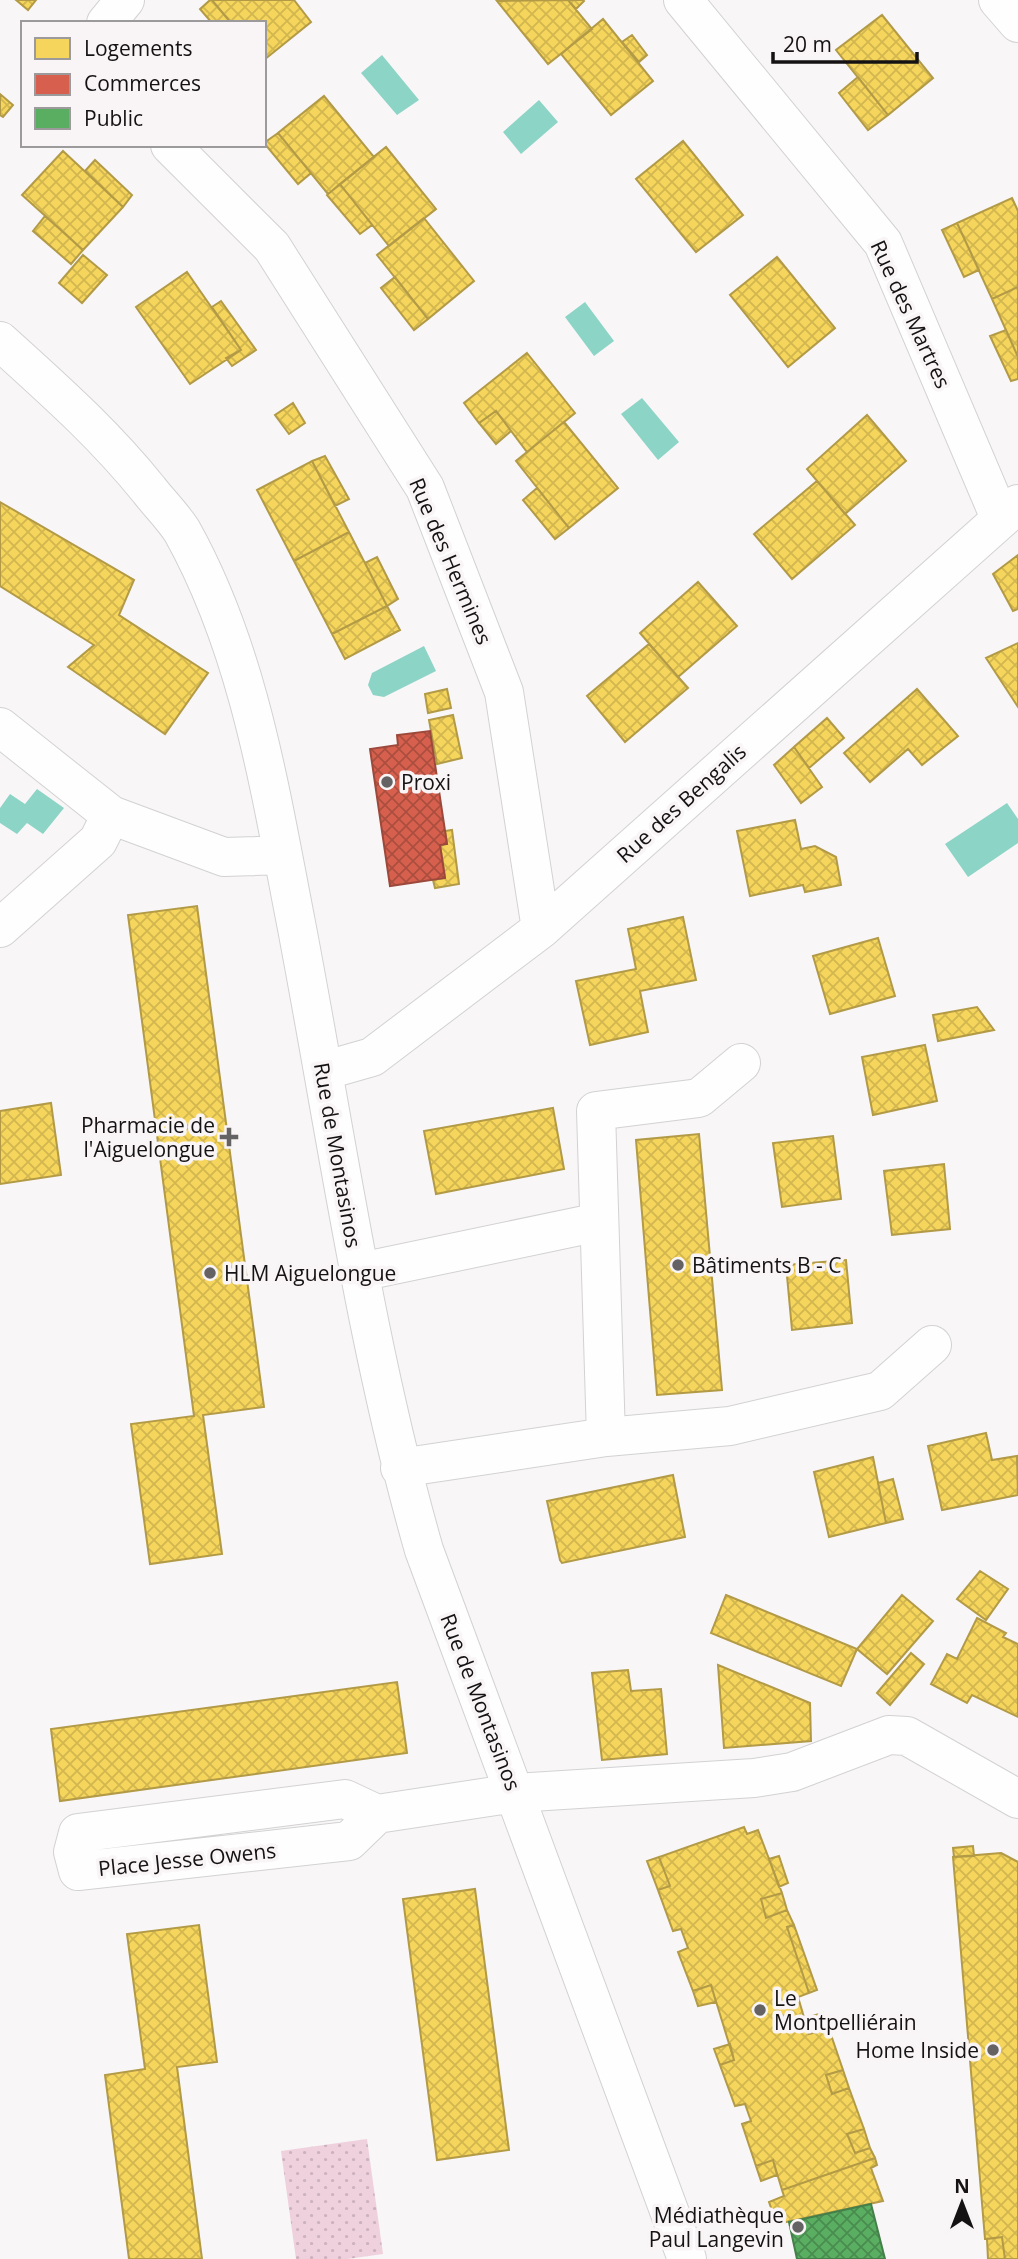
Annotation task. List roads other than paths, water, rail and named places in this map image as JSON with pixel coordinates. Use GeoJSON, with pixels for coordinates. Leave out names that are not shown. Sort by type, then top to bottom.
{"type":"FeatureCollection","features":[{"type":"Feature","properties":{"kind":"street"},"geometry":{"type":"LineString","coordinates":[[108,21],[125,0]]}},
{"type":"Feature","properties":{"kind":"street","name":"Rue des Martres"},"geometry":{"type":"LineString","coordinates":[[683,0],[883,243],[1009,511]]}},
{"type":"Feature","properties":{"kind":"street"},"geometry":{"type":"LineString","coordinates":[[999,0],[1018,23]]}},
{"type":"Feature","properties":{"kind":"street","name":"Rue des Hermines"},"geometry":{"type":"LineString","coordinates":[[172,147],[272,247],[425,488],[504,692],[541,929]]}},
{"type":"Feature","properties":{"kind":"street","name":"Rue de Montasinos"},"geometry":{"type":"LineString","coordinates":[[0,341],[109,441],[181,530],[223,621],[246,688],[283,855],[360,1272],[400,1468],[424,1550],[687,2259]]}},
{"type":"Feature","properties":{"kind":"street","name":"Rue des Bengalis"},"geometry":{"type":"LineString","coordinates":[[323,1071],[372,1057],[541,929],[1009,511]]}},
{"type":"Feature","properties":{"kind":"street"},"geometry":{"type":"LineString","coordinates":[[0,727],[111,815],[223,857],[283,855]]}},
{"type":"Feature","properties":{"kind":"street"},"geometry":{"type":"LineString","coordinates":[[0,929],[98,841],[111,815]]}},
{"type":"Feature","properties":{"kind":"street"},"geometry":{"type":"LineString","coordinates":[[606,1437],[596,1111],[699,1098],[741,1063]]}},
{"type":"Feature","properties":{"kind":"street"},"geometry":{"type":"LineString","coordinates":[[360,1272],[599,1222]]}},
{"type":"Feature","properties":{"kind":"street"},"geometry":{"type":"LineString","coordinates":[[400,1468],[606,1437],[730,1426],[880,1391],[932,1345]]}},
{"type":"Feature","properties":{"kind":"street"},"geometry":{"type":"LineString","coordinates":[[377,1814],[515,1793],[754,1778],[792,1772],[889,1735],[906,1736],[1018,1799]]}},
{"type":"Feature","properties":{"kind":"street","name":"Place Jesse Owens"},"geometry":{"type":"LineString","coordinates":[[345,1799],[377,1814],[349,1841],[78,1871],[73,1852],[78,1833],[175,1819],[345,1799]]}},
{"type":"Feature","properties":{"kind":"place","name":"Proxi"},"geometry":{"type":"Point","coordinates":[387,782]}},
{"type":"Feature","properties":{"kind":"place","name":"Pharmacie de l'Aiguelongue"},"geometry":{"type":"Point","coordinates":[229,1137]}},
{"type":"Feature","properties":{"kind":"place","name":"Bâtiments B - C"},"geometry":{"type":"Point","coordinates":[678,1265]}},
{"type":"Feature","properties":{"kind":"place","name":"HLM Aiguelongue"},"geometry":{"type":"Point","coordinates":[210,1273]}},
{"type":"Feature","properties":{"kind":"place","name":"Le Montpelliérain"},"geometry":{"type":"Point","coordinates":[760,2010]}},
{"type":"Feature","properties":{"kind":"place","name":"Home Inside"},"geometry":{"type":"Point","coordinates":[993,2050]}},
{"type":"Feature","properties":{"kind":"place","name":"Médiathèque Paul Langevin"},"geometry":{"type":"Point","coordinates":[798,2227]}}]}
